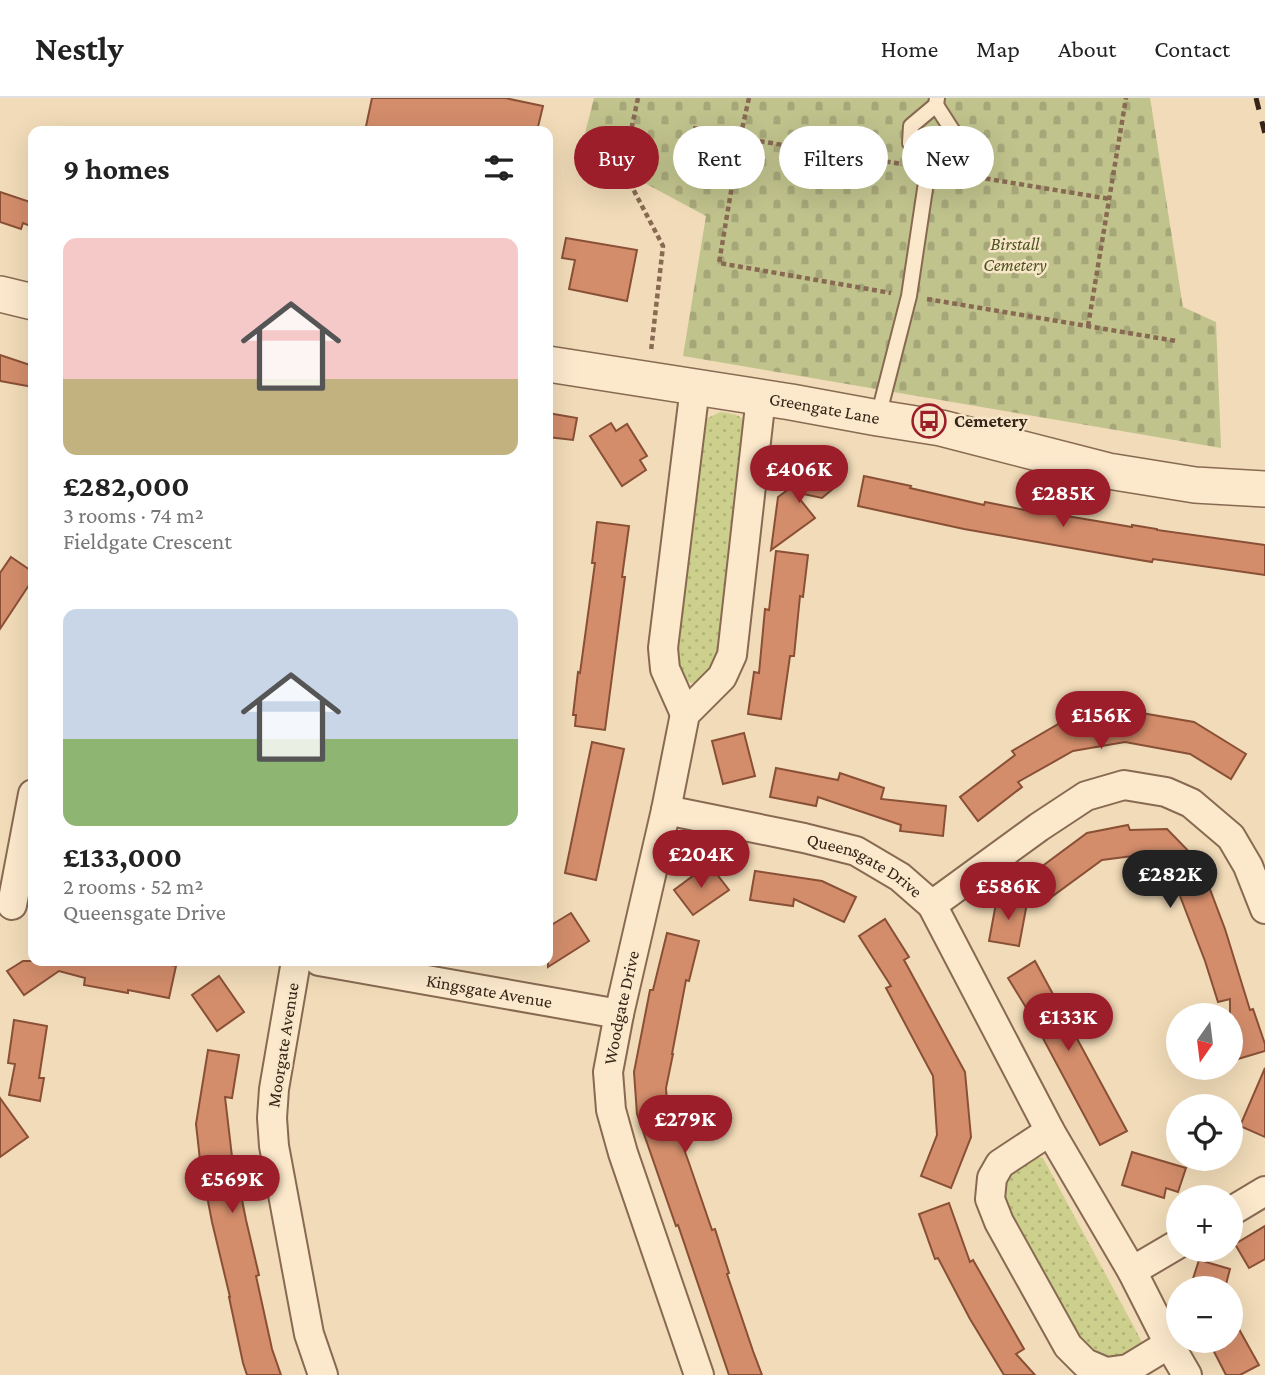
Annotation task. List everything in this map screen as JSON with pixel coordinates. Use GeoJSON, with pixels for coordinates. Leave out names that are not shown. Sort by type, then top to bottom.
{"type":"FeatureCollection","features":[{"type":"Feature","properties":{"kind":"street"},"geometry":{"type":"LineString","coordinates":[[0,294],[28,301]]}},
{"type":"Feature","properties":{"kind":"street","name":"Greengate Lane"},"geometry":{"type":"LineString","coordinates":[[553,366],[792,401],[941,428],[1108,471],[1195,485],[1265,489]]}},
{"type":"Feature","properties":{"kind":"street"},"geometry":{"type":"LineString","coordinates":[[695,387],[663,648],[666,669],[685,713],[722,677],[732,655],[761,397]]}},
{"type":"Feature","properties":{"kind":"street","name":"Woodgate Drive"},"geometry":{"type":"LineString","coordinates":[[685,713],[666,810],[618,1014],[608,1073],[611,1110],[623,1153],[699,1375]]}},
{"type":"Feature","properties":{"kind":"street"},"geometry":{"type":"LineString","coordinates":[[932,905],[1086,796],[1124,785],[1166,792],[1191,803],[1231,837],[1248,866],[1265,909]]}},
{"type":"Feature","properties":{"kind":"street","name":"Queensgate Drive"},"geometry":{"type":"LineString","coordinates":[[666,810],[856,851],[900,877],[932,905],[1050,1132],[1132,1271],[1166,1338]]}},
{"type":"Feature","properties":{"kind":"street"},"geometry":{"type":"LineString","coordinates":[[15,906],[28,825]]}},
{"type":"Feature","properties":{"kind":"street","name":"Moorgate Avenue"},"geometry":{"type":"LineString","coordinates":[[295,966],[274,1088],[272,1118],[274,1146],[309,1334],[323,1375]]}},
{"type":"Feature","properties":{"kind":"street","name":"Kingsgate Avenue"},"geometry":{"type":"LineString","coordinates":[[347,966],[618,1014]]}},
{"type":"Feature","properties":{"kind":"street"},"geometry":{"type":"LineString","coordinates":[[1050,1132],[1000,1164],[992,1178],[990,1199],[999,1222],[1068,1346],[1085,1363],[1106,1372],[1128,1369],[1166,1346]]}},
{"type":"Feature","properties":{"kind":"street"},"geometry":{"type":"LineString","coordinates":[[1243,1204],[1265,1191]]}},
{"type":"Feature","properties":{"kind":"street"},"geometry":{"type":"LineString","coordinates":[[1132,1271],[1166,1251]]}},
{"type":"Feature","properties":{"kind":"street","name":"Queensgate Drive"},"geometry":{"type":"LineString","coordinates":[[1174,1353],[1187,1375]]}},
{"type":"Feature","properties":{"kind":"lane"},"geometry":{"type":"LineString","coordinates":[[911,126],[937,102],[950,126]]}},
{"type":"Feature","properties":{"kind":"lane"},"geometry":{"type":"LineString","coordinates":[[878,418],[909,296],[925,189]]}},
{"type":"Feature","properties":{"kind":"path"},"geometry":{"type":"LineString","coordinates":[[638,98],[632,126],[632,187],[663,246],[647,380]]}},
{"type":"Feature","properties":{"kind":"path"},"geometry":{"type":"LineString","coordinates":[[743,126],[749,98]]}},
{"type":"Feature","properties":{"kind":"path"},"geometry":{"type":"LineString","coordinates":[[1088,326],[1126,98]]}},
{"type":"Feature","properties":{"kind":"green space","name":"Birstall Cemetery"},"geometry":{"type":"Polygon","coordinates":[[[594,98],[1150,98],[1183,307],[1216,322],[1221,448],[683,356],[706,216],[656,189],[659,189],[659,126],[587,126],[594,98]]]}},
{"type":"Feature","properties":{"kind":"green space"},"geometry":{"type":"Polygon","coordinates":[[[720,412],[741,418],[752,436],[723,657],[707,681],[692,683],[681,679],[671,645],[696,430],[706,419],[720,412]]]}},
{"type":"Feature","properties":{"kind":"green space"},"geometry":{"type":"Polygon","coordinates":[[[1029,1156],[1043,1158],[1142,1342],[1132,1357],[1121,1363],[1088,1354],[1005,1207],[1002,1175],[1029,1156]]]}},
{"type":"Feature","properties":{"kind":"building"},"geometry":{"type":"Polygon","coordinates":[[[372,98],[505,98],[543,106],[538,126],[366,126],[372,98]]]}},
{"type":"Feature","properties":{"kind":"building"},"geometry":{"type":"Polygon","coordinates":[[[0,192],[28,201],[28,225],[23,223],[21,229],[0,222],[0,192]]]}},
{"type":"Feature","properties":{"kind":"building"},"geometry":{"type":"Polygon","coordinates":[[[566,238],[637,250],[627,301],[569,289],[575,260],[562,258],[566,238]]]}},
{"type":"Feature","properties":{"kind":"building"},"geometry":{"type":"Polygon","coordinates":[[[0,355],[28,364],[28,386],[0,381],[0,355]]]}},
{"type":"Feature","properties":{"kind":"building"},"geometry":{"type":"Polygon","coordinates":[[[553,414],[577,418],[573,440],[553,438],[553,414]]]}},
{"type":"Feature","properties":{"kind":"building"},"geometry":{"type":"Polygon","coordinates":[[[611,423],[616,431],[627,424],[647,456],[640,460],[646,470],[622,486],[590,436],[611,423]]]}},
{"type":"Feature","properties":{"kind":"building"},"geometry":{"type":"Polygon","coordinates":[[[823,464],[835,487],[822,498],[794,492],[815,518],[771,550],[778,497],[823,464]]]}},
{"type":"Feature","properties":{"kind":"building"},"geometry":{"type":"Polygon","coordinates":[[[864,476],[984,505],[985,502],[1035,512],[1035,508],[1132,527],[1265,545],[1265,575],[1128,558],[964,529],[858,506],[864,476]]]}},
{"type":"Feature","properties":{"kind":"building"},"geometry":{"type":"Polygon","coordinates":[[[597,522],[629,526],[605,730],[575,726],[576,715],[573,715],[595,563],[592,563],[597,522]]]}},
{"type":"Feature","properties":{"kind":"building"},"geometry":{"type":"Polygon","coordinates":[[[776,551],[808,555],[803,597],[800,596],[794,656],[790,656],[781,719],[748,714],[754,672],[759,673],[765,609],[769,610],[776,551]]]}},
{"type":"Feature","properties":{"kind":"building"},"geometry":{"type":"Polygon","coordinates":[[[11,557],[28,569],[28,587],[0,629],[0,573],[11,557]]]}},
{"type":"Feature","properties":{"kind":"building"},"geometry":{"type":"Polygon","coordinates":[[[1130,711],[1194,722],[1246,754],[1231,779],[1190,754],[1125,742],[1073,751],[1018,782],[1022,787],[978,821],[960,797],[1015,755],[1012,751],[1060,723],[1130,711]]]}},
{"type":"Feature","properties":{"kind":"building"},"geometry":{"type":"Polygon","coordinates":[[[744,733],[755,776],[723,784],[712,741],[744,733]]]}},
{"type":"Feature","properties":{"kind":"building"},"geometry":{"type":"Polygon","coordinates":[[[592,742],[624,749],[596,880],[565,873],[592,742]]]}},
{"type":"Feature","properties":{"kind":"building"},"geometry":{"type":"Polygon","coordinates":[[[776,768],[838,780],[840,773],[884,788],[881,799],[946,806],[943,836],[900,831],[901,825],[818,797],[816,806],[770,797],[776,768]]]}},
{"type":"Feature","properties":{"kind":"building"},"geometry":{"type":"Polygon","coordinates":[[[1128,825],[1130,830],[1167,829],[1204,867],[1250,1010],[1253,1009],[1265,1044],[1265,1051],[1243,1058],[1243,1003],[1230,1003],[1230,999],[1218,1002],[1175,883],[1148,854],[1102,860],[1050,898],[1033,873],[1087,833],[1128,825]]]}},
{"type":"Feature","properties":{"kind":"building"},"geometry":{"type":"Polygon","coordinates":[[[709,864],[729,890],[693,915],[674,890],[709,864]]]}},
{"type":"Feature","properties":{"kind":"building"},"geometry":{"type":"Polygon","coordinates":[[[755,871],[822,881],[856,897],[844,922],[794,899],[793,906],[750,900],[755,871]]]}},
{"type":"Feature","properties":{"kind":"building"},"geometry":{"type":"Polygon","coordinates":[[[997,898],[1027,903],[1019,946],[989,941],[997,898]]]}},
{"type":"Feature","properties":{"kind":"building"},"geometry":{"type":"Polygon","coordinates":[[[571,913],[589,941],[553,964],[553,924],[571,913]]]}},
{"type":"Feature","properties":{"kind":"building"},"geometry":{"type":"Polygon","coordinates":[[[885,919],[909,957],[904,960],[965,1072],[971,1137],[951,1188],[921,1176],[937,1135],[933,1076],[886,988],[891,986],[859,936],[885,919]]]}},
{"type":"Feature","properties":{"kind":"building"},"geometry":{"type":"Polygon","coordinates":[[[667,933],[699,941],[689,981],[686,980],[666,1088],[667,1102],[712,1230],[715,1229],[729,1273],[727,1274],[762,1375],[729,1375],[637,1114],[634,1072],[650,990],[653,990],[667,933]]]}},
{"type":"Feature","properties":{"kind":"building"},"geometry":{"type":"Polygon","coordinates":[[[23,961],[28,961],[28,966],[176,966],[169,998],[84,985],[85,978],[59,971],[24,995],[7,971],[23,961]]]}},
{"type":"Feature","properties":{"kind":"building"},"geometry":{"type":"Polygon","coordinates":[[[1035,961],[1127,1131],[1100,1145],[1008,978],[1035,961]]]}},
{"type":"Feature","properties":{"kind":"building"},"geometry":{"type":"Polygon","coordinates":[[[219,976],[244,1012],[217,1031],[192,995],[219,976]]]}},
{"type":"Feature","properties":{"kind":"building"},"geometry":{"type":"Polygon","coordinates":[[[14,1020],[47,1026],[39,1078],[44,1078],[40,1101],[9,1095],[15,1064],[8,1063],[14,1020]]]}},
{"type":"Feature","properties":{"kind":"building"},"geometry":{"type":"Polygon","coordinates":[[[208,1050],[239,1055],[232,1098],[225,1097],[233,1165],[259,1275],[256,1276],[272,1349],[281,1375],[247,1375],[243,1363],[200,1160],[196,1124],[208,1050]]]}},
{"type":"Feature","properties":{"kind":"building"},"geometry":{"type":"Polygon","coordinates":[[[1265,1068],[1265,1137],[1243,1127],[1243,1119],[1265,1068]]]}},
{"type":"Feature","properties":{"kind":"building"},"geometry":{"type":"Polygon","coordinates":[[[0,1098],[28,1137],[0,1157],[0,1098]]]}},
{"type":"Feature","properties":{"kind":"building"},"geometry":{"type":"Polygon","coordinates":[[[1132,1152],[1166,1162],[1166,1171],[1185,1171],[1180,1185],[1166,1185],[1164,1198],[1122,1185],[1132,1152]]]}},
{"type":"Feature","properties":{"kind":"building"},"geometry":{"type":"Polygon","coordinates":[[[949,1203],[970,1262],[973,1260],[1024,1349],[1016,1354],[1035,1375],[1004,1375],[938,1258],[935,1259],[919,1214],[949,1203]]]}},
{"type":"Feature","properties":{"kind":"building"},"geometry":{"type":"Polygon","coordinates":[[[1265,1226],[1265,1259],[1249,1268],[1243,1258],[1243,1239],[1265,1226]]]}},
{"type":"Feature","properties":{"kind":"building"},"geometry":{"type":"Polygon","coordinates":[[[1198,1262],[1230,1269],[1228,1276],[1194,1276],[1198,1262]]]}},
{"type":"Feature","properties":{"kind":"building"},"geometry":{"type":"Polygon","coordinates":[[[1243,1336],[1259,1365],[1240,1375],[1226,1375],[1215,1353],[1243,1353],[1243,1336]]]}},
{"type":"Feature","properties":{"kind":"railway"},"geometry":{"type":"LineString","coordinates":[[1256,98],[1265,134]]}},
{"type":"Feature","properties":{"kind":"place","name":"Cemetery"},"geometry":{"type":"Point","coordinates":[929,421]}}]}
